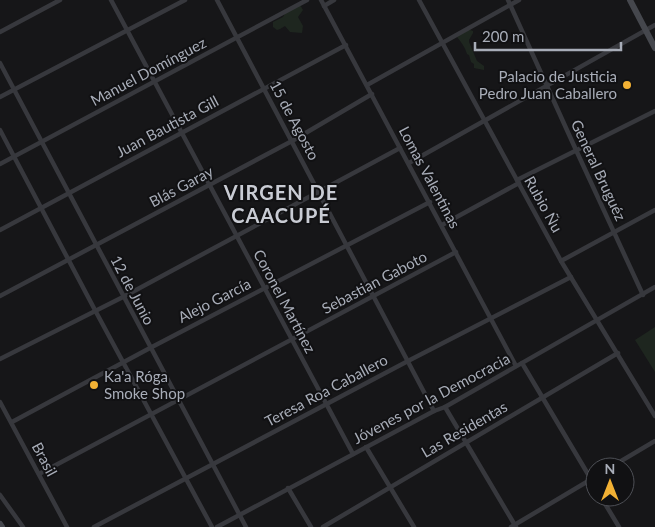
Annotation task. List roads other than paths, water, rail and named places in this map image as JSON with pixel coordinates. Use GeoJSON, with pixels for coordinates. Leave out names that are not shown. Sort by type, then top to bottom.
{"type":"FeatureCollection","features":[{"type":"Feature","properties":{"kind":"street"},"geometry":{"type":"LineString","coordinates":[[0,32],[60,0]]}},
{"type":"Feature","properties":{"kind":"street","name":"Coronel Martínez"},"geometry":{"type":"LineString","coordinates":[[111,0],[353,454]]}},
{"type":"Feature","properties":{"kind":"street"},"geometry":{"type":"LineString","coordinates":[[0,97],[185,0]]}},
{"type":"Feature","properties":{"kind":"street","name":"15 de Agosto"},"geometry":{"type":"LineString","coordinates":[[217,0],[434,411]]}},
{"type":"Feature","properties":{"kind":"street","name":"Manuel Domínguez"},"geometry":{"type":"LineString","coordinates":[[0,164],[307,0]]}},
{"type":"Feature","properties":{"kind":"street","name":"Lomas Valentinas"},"geometry":{"type":"LineString","coordinates":[[321,0],[516,366]]}},
{"type":"Feature","properties":{"kind":"street"},"geometry":{"type":"LineString","coordinates":[[324,6],[334,0]]}},
{"type":"Feature","properties":{"kind":"street","name":"Rubio Ñu"},"geometry":{"type":"LineString","coordinates":[[419,0],[561,260],[655,416]]}},
{"type":"Feature","properties":{"kind":"street"},"geometry":{"type":"LineString","coordinates":[[367,85],[509,3],[519,0]]}},
{"type":"Feature","properties":{"kind":"street"},"geometry":{"type":"LineString","coordinates":[[630,0],[655,48]]}},
{"type":"Feature","properties":{"kind":"street","name":"General Bruguéz"},"geometry":{"type":"LineString","coordinates":[[509,3],[644,295]]}},
{"type":"Feature","properties":{"kind":"street"},"geometry":{"type":"LineString","coordinates":[[408,163],[655,25]]}},
{"type":"Feature","properties":{"kind":"street","name":"Juan Bautista Gill"},"geometry":{"type":"LineString","coordinates":[[0,230],[346,45]]}},
{"type":"Feature","properties":{"kind":"street","name":"12 de Junio"},"geometry":{"type":"LineString","coordinates":[[0,63],[246,527]]}},
{"type":"Feature","properties":{"kind":"street","name":"Blás Garay"},"geometry":{"type":"LineString","coordinates":[[0,296],[292,141],[372,94]]}},
{"type":"Feature","properties":{"kind":"street"},"geometry":{"type":"LineString","coordinates":[[442,225],[518,181],[655,111]]}},
{"type":"Feature","properties":{"kind":"street"},"geometry":{"type":"LineString","coordinates":[[0,130],[212,527]]}},
{"type":"Feature","properties":{"kind":"street"},"geometry":{"type":"LineString","coordinates":[[0,359],[96,312],[400,148]]}},
{"type":"Feature","properties":{"kind":"street","name":"Alejo García"},"geometry":{"type":"LineString","coordinates":[[12,422],[430,202]]}},
{"type":"Feature","properties":{"kind":"street"},"geometry":{"type":"LineString","coordinates":[[561,260],[655,210]]}},
{"type":"Feature","properties":{"kind":"street","name":"Sebastian Gaboto"},"geometry":{"type":"LineString","coordinates":[[38,474],[456,252]]}},
{"type":"Feature","properties":{"kind":"street","name":"Teresa Roa Caballero"},"geometry":{"type":"LineString","coordinates":[[94,527],[571,277]]}},
{"type":"Feature","properties":{"kind":"street","name":"Jóvenes por la Democracia"},"geometry":{"type":"LineString","coordinates":[[217,527],[434,411],[445,407],[655,288]]}},
{"type":"Feature","properties":{"kind":"street","name":"Las Residentas"},"geometry":{"type":"LineString","coordinates":[[323,527],[618,353]]}},
{"type":"Feature","properties":{"kind":"street"},"geometry":{"type":"LineString","coordinates":[[522,363],[541,398],[585,466]]}},
{"type":"Feature","properties":{"kind":"street","name":"Brasil"},"geometry":{"type":"LineString","coordinates":[[0,402],[68,527]]}},
{"type":"Feature","properties":{"kind":"street"},"geometry":{"type":"LineString","coordinates":[[445,407],[514,526],[585,483]]}},
{"type":"Feature","properties":{"kind":"street"},"geometry":{"type":"LineString","coordinates":[[628,457],[655,441]]}},
{"type":"Feature","properties":{"kind":"street"},"geometry":{"type":"LineString","coordinates":[[366,447],[414,527]]}},
{"type":"Feature","properties":{"kind":"street"},"geometry":{"type":"LineString","coordinates":[[288,488],[311,527]]}},
{"type":"Feature","properties":{"kind":"street"},"geometry":{"type":"LineString","coordinates":[[0,495],[23,527]]}},
{"type":"Feature","properties":{"kind":"street"},"geometry":{"type":"LineString","coordinates":[[607,507],[619,527]]}},
{"type":"Feature","properties":{"kind":"place","name":"Palacio de Justicia Pedro Juan Caballero"},"geometry":{"type":"Point","coordinates":[627,85]}},
{"type":"Feature","properties":{"kind":"place","name":"Ka'a Róga Smoke Shop"},"geometry":{"type":"Point","coordinates":[94,385]}},
{"type":"Feature","properties":{"kind":"district","name":"VIRGEN DE CAACUPÉ"},"geometry":{"type":"Point","coordinates":[281,204]}}]}
